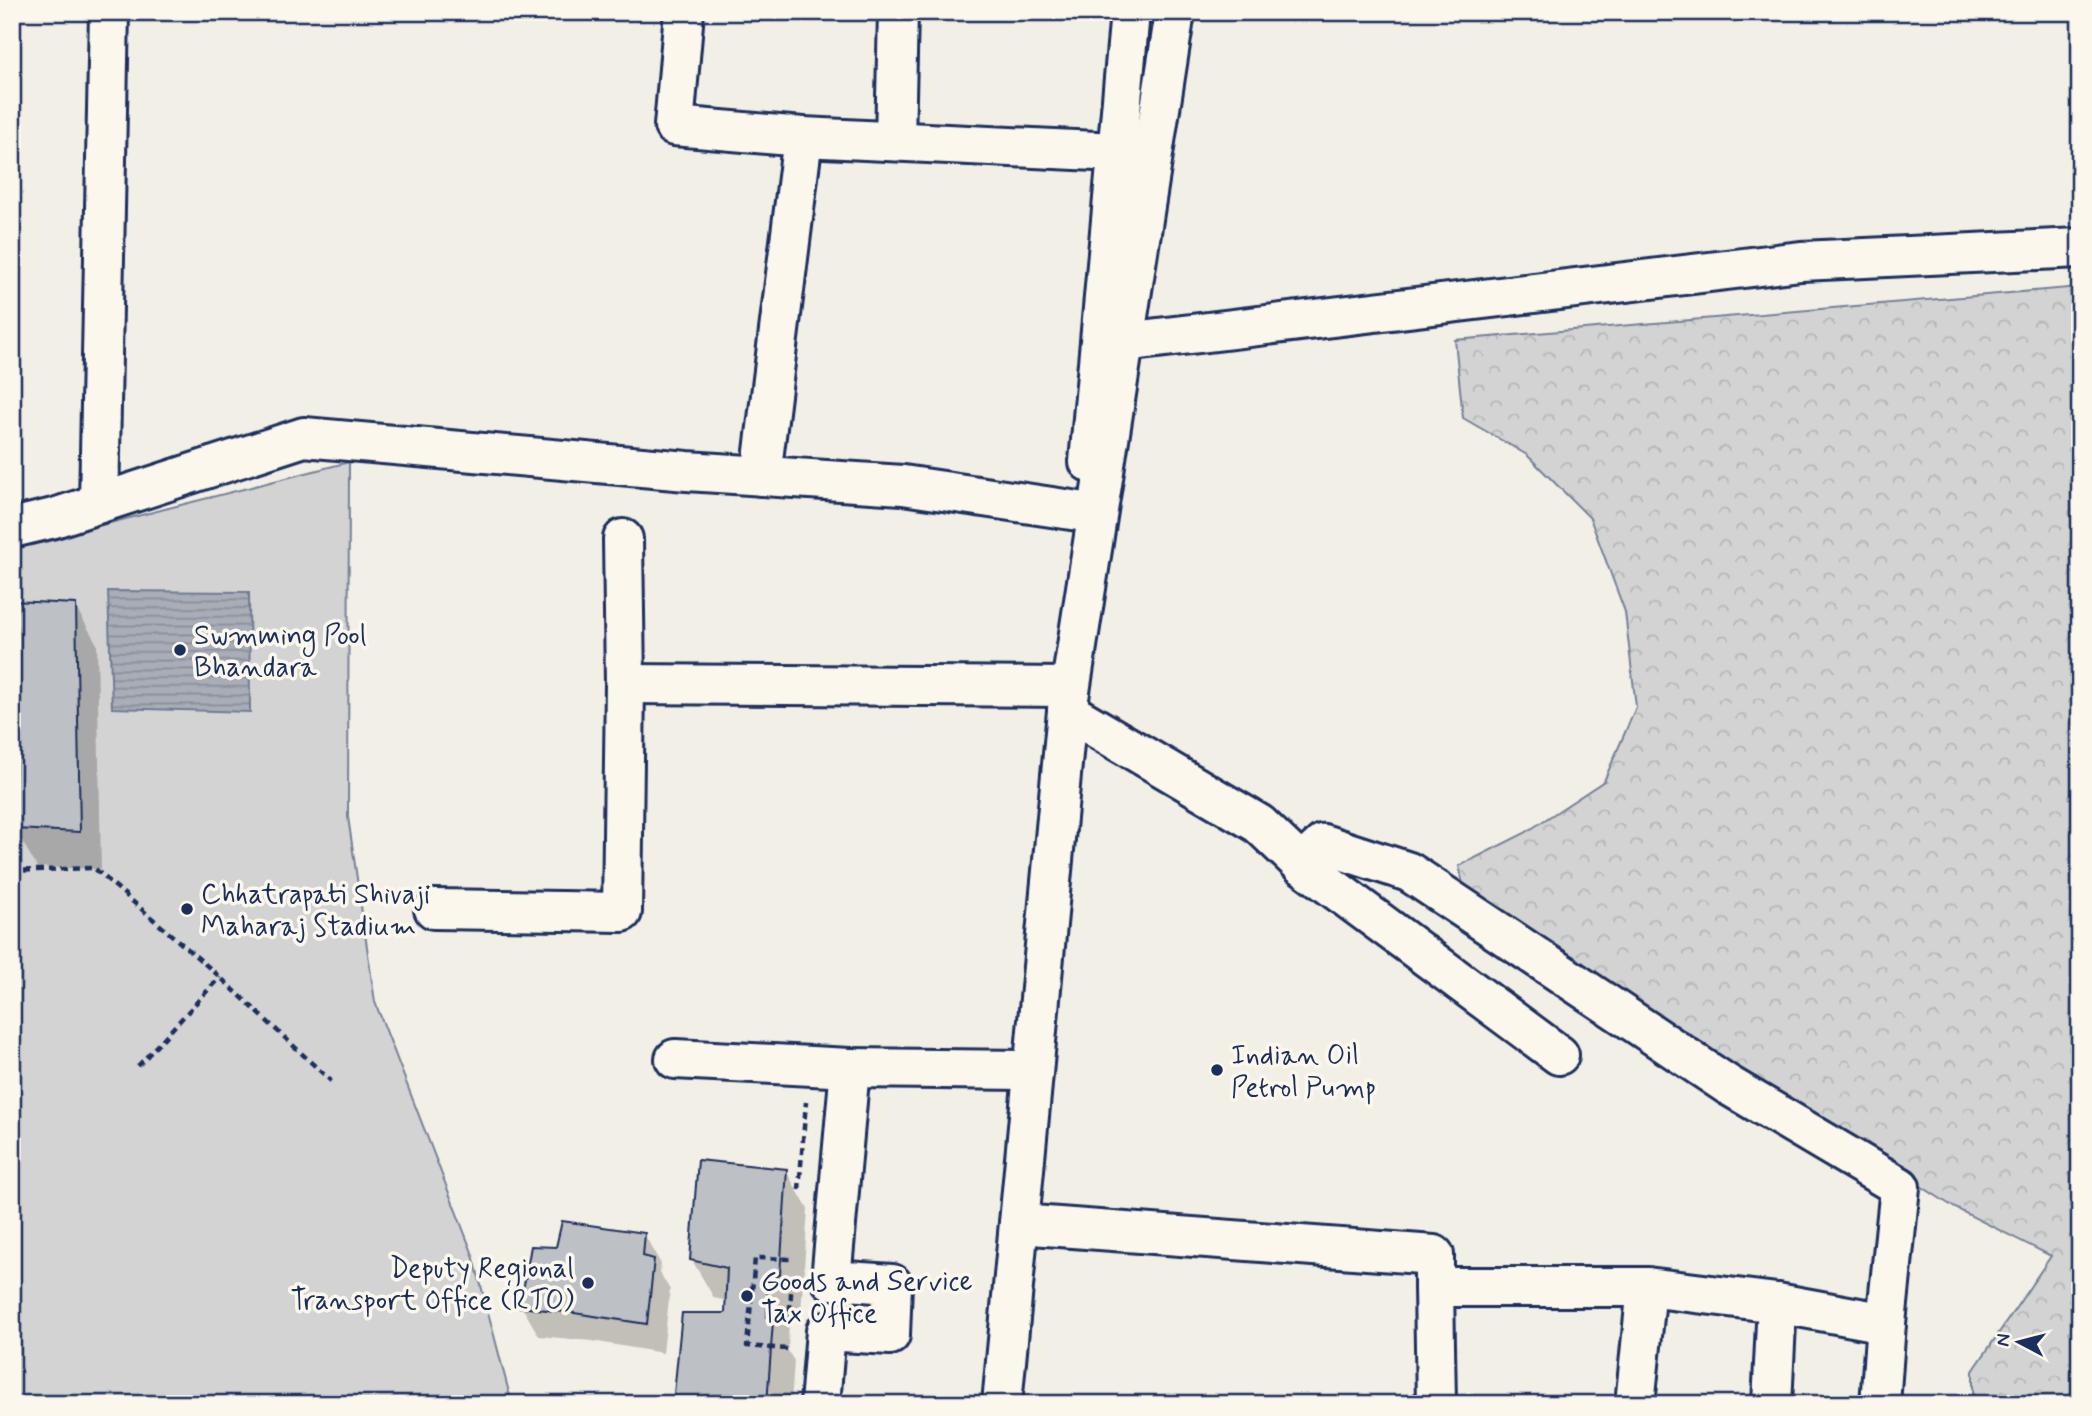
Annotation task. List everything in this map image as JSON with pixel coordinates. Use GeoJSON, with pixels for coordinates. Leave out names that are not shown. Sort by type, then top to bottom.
{"type":"FeatureCollection","features":[{"type":"Feature","properties":{"kind":"main road"},"geometry":{"type":"LineString","coordinates":[[99,503],[109,12]]}},
{"type":"Feature","properties":{"kind":"main road"},"geometry":{"type":"LineString","coordinates":[[684,12],[674,126],[803,137],[1117,152]]}},
{"type":"Feature","properties":{"kind":"main road"},"geometry":{"type":"LineString","coordinates":[[895,141],[898,12]]}},
{"type":"Feature","properties":{"kind":"main road"},"geometry":{"type":"LineString","coordinates":[[1002,1404],[1130,12]]}},
{"type":"Feature","properties":{"kind":"main road"},"geometry":{"type":"LineString","coordinates":[[1068,699],[1175,12]]}},
{"type":"Feature","properties":{"kind":"main road"},"geometry":{"type":"LineString","coordinates":[[761,476],[803,137]]}},
{"type":"Feature","properties":{"kind":"main road"},"geometry":{"type":"LineString","coordinates":[[1124,342],[1801,261],[2080,248]]}},
{"type":"Feature","properties":{"kind":"main road"},"geometry":{"type":"LineString","coordinates":[[12,528],[54,518],[304,437],[687,471],[902,485],[1085,512]]}},
{"type":"Feature","properties":{"kind":"main road"},"geometry":{"type":"LineString","coordinates":[[434,909],[622,912],[625,684],[623,539]]}},
{"type":"Feature","properties":{"kind":"main road"},"geometry":{"type":"LineString","coordinates":[[625,684],[1068,699],[1259,824],[1300,864],[1559,1055]]}},
{"type":"Feature","properties":{"kind":"main road"},"geometry":{"type":"LineString","coordinates":[[1300,864],[1323,844],[1409,872],[1728,1085],[1900,1187],[1880,1404]]}},
{"type":"Feature","properties":{"kind":"main road"},"geometry":{"type":"LineString","coordinates":[[675,1059],[850,1068],[1033,1070]]}},
{"type":"Feature","properties":{"kind":"main road"},"geometry":{"type":"LineString","coordinates":[[820,1404],[826,1331],[890,1335],[892,1284],[831,1280],[850,1068]]}},
{"type":"Feature","properties":{"kind":"main road"},"geometry":{"type":"LineString","coordinates":[[1019,1224],[1434,1255],[1436,1404]]}},
{"type":"Feature","properties":{"kind":"main road"},"geometry":{"type":"LineString","coordinates":[[1434,1287],[1647,1287],[1777,1303],[1886,1323]]}},
{"type":"Feature","properties":{"kind":"main road"},"geometry":{"type":"LineString","coordinates":[[1636,1404],[1647,1287]]}},
{"type":"Feature","properties":{"kind":"main road"},"geometry":{"type":"LineString","coordinates":[[1772,1404],[1777,1303]]}},
{"type":"Feature","properties":{"kind":"path"},"geometry":{"type":"LineString","coordinates":[[12,871],[94,868],[220,977],[331,1082]]}},
{"type":"Feature","properties":{"kind":"path"},"geometry":{"type":"LineString","coordinates":[[138,1066],[220,977]]}},
{"type":"Feature","properties":{"kind":"path"},"geometry":{"type":"LineString","coordinates":[[787,1349],[747,1346],[755,1258],[794,1259]]}},
{"type":"Feature","properties":{"kind":"green space"},"geometry":{"type":"Polygon","coordinates":[[[2080,287],[2080,1404],[1973,1404],[1973,1371],[2051,1256],[1955,1208],[1465,894],[1459,866],[1525,833],[1604,781],[1636,707],[1625,612],[1590,518],[1527,455],[1463,418],[1455,340],[2080,287]]]}},
{"type":"Feature","properties":{"kind":"green space","name":"Chhatrapati Shivaji Maharaj Stadium"},"geometry":{"type":"Polygon","coordinates":[[[349,462],[348,817],[375,1002],[473,1255],[512,1404],[12,1404],[12,548],[349,462]]]}},
{"type":"Feature","properties":{"kind":"shaded area","name":"Swmming Pool Bhandara"},"geometry":{"type":"Polygon","coordinates":[[[108,591],[249,592],[250,712],[112,708],[108,591]]]}},
{"type":"Feature","properties":{"kind":"building"},"geometry":{"type":"Polygon","coordinates":[[[12,601],[76,604],[80,832],[13,829],[19,687],[12,687],[12,601]]]}},
{"type":"Feature","properties":{"kind":"building","name":"Goods and Service Tax Office"},"geometry":{"type":"Polygon","coordinates":[[[698,1160],[787,1169],[780,1275],[768,1279],[767,1317],[773,1321],[767,1404],[673,1404],[682,1313],[725,1313],[727,1268],[690,1260],[698,1160]]]}},
{"type":"Feature","properties":{"kind":"building","name":"Deputy Regional Transport Office (RTO)"},"geometry":{"type":"Polygon","coordinates":[[[562,1221],[645,1233],[643,1256],[654,1259],[647,1324],[520,1307],[531,1246],[556,1247],[562,1221]]]}},
{"type":"Feature","properties":{"kind":"place","name":"Swmming Pool Bhandara"},"geometry":{"type":"Point","coordinates":[180,650]}},
{"type":"Feature","properties":{"kind":"place","name":"Chhatrapati Shivaji Maharaj Stadium"},"geometry":{"type":"Point","coordinates":[187,909]}},
{"type":"Feature","properties":{"kind":"place","name":"Indian Oil Petrol Pump"},"geometry":{"type":"Point","coordinates":[1217,1070]}},
{"type":"Feature","properties":{"kind":"place","name":"Deputy Regional Transport Office (RTO)"},"geometry":{"type":"Point","coordinates":[588,1283]}},
{"type":"Feature","properties":{"kind":"place","name":"Goods and Service Tax Office"},"geometry":{"type":"Point","coordinates":[747,1296]}}]}
